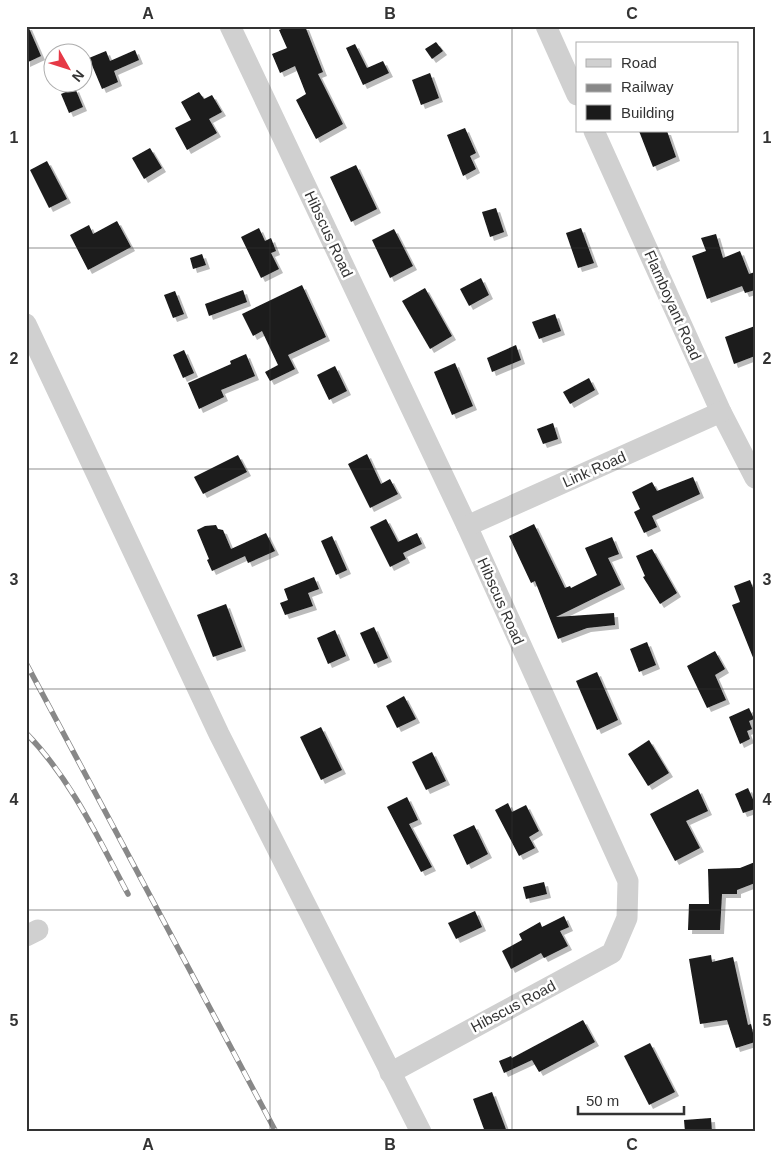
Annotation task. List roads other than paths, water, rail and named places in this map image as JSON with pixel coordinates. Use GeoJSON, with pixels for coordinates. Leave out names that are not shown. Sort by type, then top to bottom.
{"type":"FeatureCollection","features":[{"type":"Feature","properties":{"kind":"street","name":"Hibscus Road"},"geometry":{"type":"LineString","coordinates":[[230,26],[467,526],[628,881],[627,918],[612,953],[390,1073]]}},
{"type":"Feature","properties":{"kind":"street"},"geometry":{"type":"LineString","coordinates":[[546,26],[576,93]]}},
{"type":"Feature","properties":{"kind":"street","name":"Flamboyant Road"},"geometry":{"type":"LineString","coordinates":[[594,132],[721,412],[755,478]]}},
{"type":"Feature","properties":{"kind":"street"},"geometry":{"type":"LineString","coordinates":[[26,324],[220,734],[421,1132]]}},
{"type":"Feature","properties":{"kind":"street","name":"Link Road"},"geometry":{"type":"LineString","coordinates":[[467,526],[721,412]]}},
{"type":"Feature","properties":{"kind":"railway"},"geometry":{"type":"LineString","coordinates":[[26,663],[276,1132]]}},
{"type":"Feature","properties":{"kind":"railway"},"geometry":{"type":"LineString","coordinates":[[26,733],[57,770],[70,789],[128,894]]}}]}
